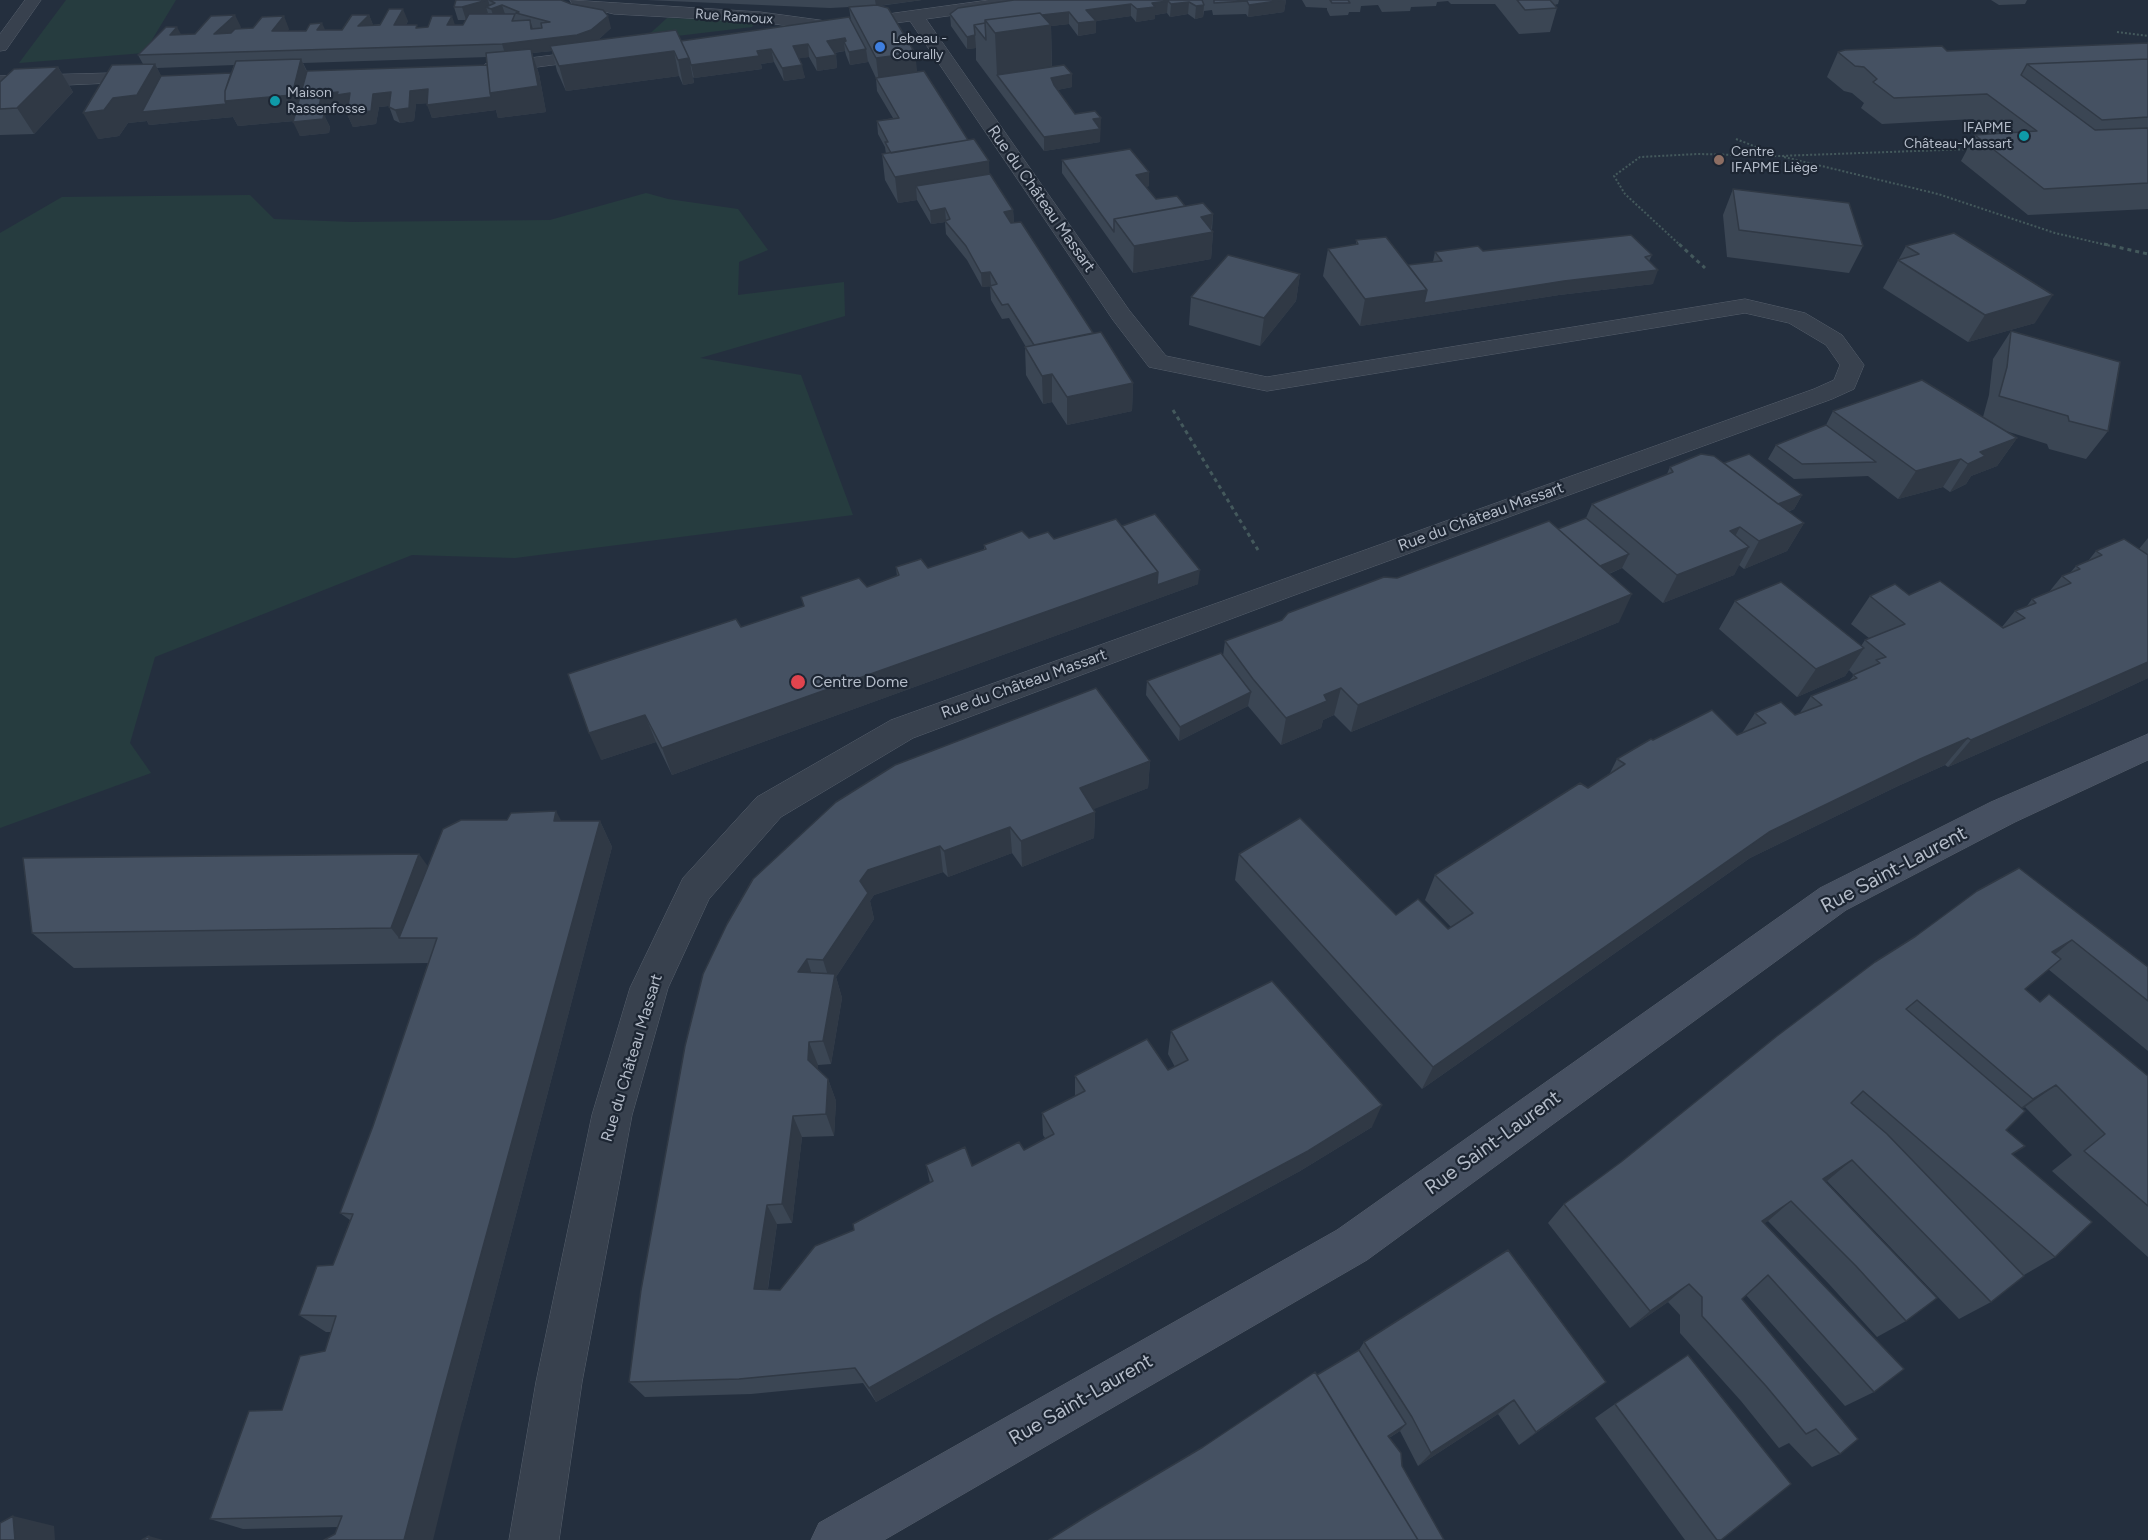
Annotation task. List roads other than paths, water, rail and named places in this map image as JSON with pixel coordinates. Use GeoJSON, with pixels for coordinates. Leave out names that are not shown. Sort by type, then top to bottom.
{"type":"FeatureCollection","features":[{"type":"Feature","properties":{"kind":"street"},"geometry":{"type":"LineString","coordinates":[[0,46],[33,0]]}},
{"type":"Feature","properties":{"kind":"street","name":"Rue Ramoux"},"geometry":{"type":"LineString","coordinates":[[578,0],[614,9],[760,17],[819,25]]}},
{"type":"Feature","properties":{"kind":"street"},"geometry":{"type":"LineString","coordinates":[[883,19],[1025,0]]}},
{"type":"Feature","properties":{"kind":"street"},"geometry":{"type":"LineString","coordinates":[[639,31],[650,12]]}},
{"type":"Feature","properties":{"kind":"street","name":"Rue du Château Massart"},"geometry":{"type":"LineString","coordinates":[[534,1540],[559,1382],[612,1115],[650,988],[696,889],[769,807],[902,729],[1823,394],[1845,384],[1852,365],[1834,340],[1797,318],[1745,306],[1267,384],[1158,362],[1121,315],[915,16]]}},
{"type":"Feature","properties":{"kind":"street"},"geometry":{"type":"LineString","coordinates":[[751,34],[840,23]]}},
{"type":"Feature","properties":{"kind":"street"},"geometry":{"type":"LineString","coordinates":[[473,68],[509,67],[617,52]]}},
{"type":"Feature","properties":{"kind":"street"},"geometry":{"type":"LineString","coordinates":[[0,82],[165,77]]}},
{"type":"Feature","properties":{"kind":"street","name":"Rue Saint-Laurent"},"geometry":{"type":"LineString","coordinates":[[836,1540],[1352,1245],[1833,899],[2003,812],[2148,746]]}},
{"type":"Feature","properties":{"kind":"place","name":"Lebeau - Courally"},"geometry":{"type":"Point","coordinates":[880,47]}},
{"type":"Feature","properties":{"kind":"place","name":"Maison Rassenfosse"},"geometry":{"type":"Point","coordinates":[275,101]}},
{"type":"Feature","properties":{"kind":"place","name":"IFAPME Château-Massart"},"geometry":{"type":"Point","coordinates":[2024,136]}},
{"type":"Feature","properties":{"kind":"place","name":"Centre IFAPME Liège"},"geometry":{"type":"Point","coordinates":[1719,160]}},
{"type":"Feature","properties":{"kind":"place","name":"Centre Dome"},"geometry":{"type":"Point","coordinates":[798,682]}}]}
